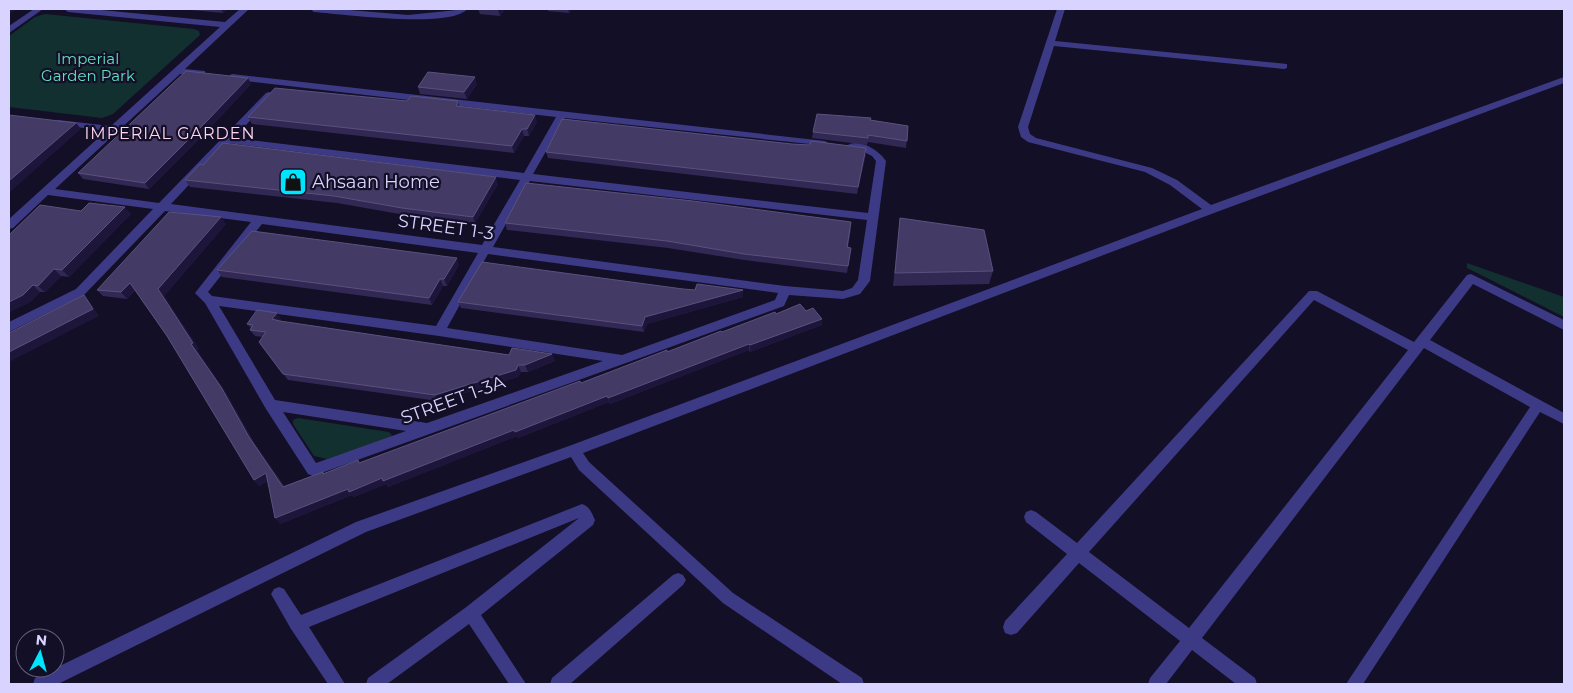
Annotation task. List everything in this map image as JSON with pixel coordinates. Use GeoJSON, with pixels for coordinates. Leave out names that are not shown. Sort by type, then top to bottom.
{"type":"FeatureCollection","features":[{"type":"Feature","properties":{"kind":"street"},"geometry":{"type":"LineString","coordinates":[[9,30],[38,9]]}},
{"type":"Feature","properties":{"kind":"street"},"geometry":{"type":"LineString","coordinates":[[68,9],[226,25]]}},
{"type":"Feature","properties":{"kind":"street"},"geometry":{"type":"LineString","coordinates":[[9,225],[245,9]]}},
{"type":"Feature","properties":{"kind":"street"},"geometry":{"type":"LineString","coordinates":[[314,9],[408,18],[460,12],[463,9]]}},
{"type":"Feature","properties":{"kind":"street"},"geometry":{"type":"LineString","coordinates":[[1061,9],[1023,127],[1025,135],[1032,140],[1148,170],[1166,177],[1181,186],[1210,210]]}},
{"type":"Feature","properties":{"kind":"street"},"geometry":{"type":"LineString","coordinates":[[1050,43],[1284,66]]}},
{"type":"Feature","properties":{"kind":"street"},"geometry":{"type":"LineString","coordinates":[[177,71],[866,149],[878,154],[881,160],[873,217],[527,178],[226,140]]}},
{"type":"Feature","properties":{"kind":"street"},"geometry":{"type":"LineString","coordinates":[[41,684],[361,527],[574,450],[1210,210],[1564,80]]}},
{"type":"Feature","properties":{"kind":"street"},"geometry":{"type":"LineString","coordinates":[[9,327],[80,292],[281,82]]}},
{"type":"Feature","properties":{"kind":"street"},"geometry":{"type":"LineString","coordinates":[[439,331],[562,115]]}},
{"type":"Feature","properties":{"kind":"street"},"geometry":{"type":"LineString","coordinates":[[47,120],[113,129]]}},
{"type":"Feature","properties":{"kind":"street","name":"STREET 1-3"},"geometry":{"type":"LineString","coordinates":[[46,191],[785,290],[843,295],[856,291],[864,281],[873,217]]}},
{"type":"Feature","properties":{"kind":"street"},"geometry":{"type":"LineString","coordinates":[[260,219],[206,286],[202,293],[209,300],[439,331],[623,360]]}},
{"type":"Feature","properties":{"kind":"street"},"geometry":{"type":"LineString","coordinates":[[1156,684],[1471,278],[1564,325]]}},
{"type":"Feature","properties":{"kind":"street","name":"STREET 1-3A"},"geometry":{"type":"LineString","coordinates":[[209,300],[271,405],[313,470],[780,302],[785,290]]}},
{"type":"Feature","properties":{"kind":"street"},"geometry":{"type":"LineString","coordinates":[[1011,627],[1313,294],[1419,345],[1564,419]]}},
{"type":"Feature","properties":{"kind":"street"},"geometry":{"type":"LineString","coordinates":[[271,405],[426,429]]}},
{"type":"Feature","properties":{"kind":"street"},"geometry":{"type":"LineString","coordinates":[[1354,684],[1538,405]]}},
{"type":"Feature","properties":{"kind":"street"},"geometry":{"type":"LineString","coordinates":[[574,450],[584,466],[728,598],[856,684]]}},
{"type":"Feature","properties":{"kind":"street"},"geometry":{"type":"LineString","coordinates":[[297,624],[582,510],[588,520],[472,614],[374,684]]}},
{"type":"Feature","properties":{"kind":"street"},"geometry":{"type":"LineString","coordinates":[[1031,517],[1249,684]]}},
{"type":"Feature","properties":{"kind":"street"},"geometry":{"type":"LineString","coordinates":[[558,684],[678,580]]}},
{"type":"Feature","properties":{"kind":"street"},"geometry":{"type":"LineString","coordinates":[[279,594],[337,684]]}},
{"type":"Feature","properties":{"kind":"street"},"geometry":{"type":"LineString","coordinates":[[472,614],[518,684]]}},
{"type":"Feature","properties":{"kind":"green space","name":"Imperial Garden Park"},"geometry":{"type":"Polygon","coordinates":[[[45,14],[194,29],[199,31],[200,35],[113,114],[102,118],[9,107],[9,36],[35,17],[45,14]]]}},
{"type":"Feature","properties":{"kind":"green space"},"geometry":{"type":"Polygon","coordinates":[[[1467,263],[1564,297],[1564,317],[1467,268],[1467,263]]]}},
{"type":"Feature","properties":{"kind":"green space"},"geometry":{"type":"Polygon","coordinates":[[[298,418],[389,432],[392,435],[389,438],[327,459],[314,456],[293,424],[293,420],[298,418]]]}},
{"type":"Feature","properties":{"kind":"building"},"geometry":{"type":"Polygon","coordinates":[[[186,71],[248,78],[145,183],[78,173],[186,71]]]}},
{"type":"Feature","properties":{"kind":"building"},"geometry":{"type":"Polygon","coordinates":[[[428,72],[475,77],[464,92],[418,87],[428,72]]]}},
{"type":"Feature","properties":{"kind":"building"},"geometry":{"type":"Polygon","coordinates":[[[275,88],[407,101],[411,96],[458,101],[456,106],[535,115],[527,129],[522,129],[512,146],[248,117],[275,88]]]}},
{"type":"Feature","properties":{"kind":"building"},"geometry":{"type":"Polygon","coordinates":[[[817,114],[871,118],[870,120],[908,126],[907,141],[868,135],[868,138],[813,132],[817,114]]]}},
{"type":"Feature","properties":{"kind":"building"},"geometry":{"type":"Polygon","coordinates":[[[9,115],[76,123],[9,181],[9,115]]]}},
{"type":"Feature","properties":{"kind":"building"},"geometry":{"type":"Polygon","coordinates":[[[562,119],[792,144],[810,145],[811,141],[866,148],[858,187],[546,152],[562,119]]]}},
{"type":"Feature","properties":{"kind":"building"},"geometry":{"type":"Polygon","coordinates":[[[223,143],[496,177],[473,217],[402,208],[334,196],[185,180],[200,164],[203,165],[223,143]]]}},
{"type":"Feature","properties":{"kind":"building"},"geometry":{"type":"Polygon","coordinates":[[[526,183],[693,201],[851,222],[847,247],[851,248],[848,266],[744,254],[667,241],[505,223],[526,183]]]}},
{"type":"Feature","properties":{"kind":"building"},"geometry":{"type":"Polygon","coordinates":[[[89,203],[125,207],[62,270],[54,269],[38,286],[33,285],[23,295],[9,302],[9,235],[40,205],[81,211],[89,203]]]}},
{"type":"Feature","properties":{"kind":"building"},"geometry":{"type":"Polygon","coordinates":[[[169,212],[221,217],[158,289],[193,343],[191,344],[221,387],[249,437],[283,487],[358,460],[359,463],[580,381],[581,383],[667,350],[667,352],[800,304],[806,311],[813,308],[822,319],[749,344],[608,398],[607,396],[515,432],[514,430],[383,481],[382,478],[349,492],[348,489],[275,518],[266,473],[254,480],[167,336],[130,283],[121,292],[97,290],[169,212]]]}},
{"type":"Feature","properties":{"kind":"building"},"geometry":{"type":"Polygon","coordinates":[[[900,218],[984,230],[993,271],[895,273],[900,218]]]}},
{"type":"Feature","properties":{"kind":"building"},"geometry":{"type":"Polygon","coordinates":[[[252,231],[457,258],[444,279],[440,279],[429,298],[217,270],[252,231]]]}},
{"type":"Feature","properties":{"kind":"building"},"geometry":{"type":"Polygon","coordinates":[[[482,262],[683,289],[695,290],[697,284],[743,290],[645,317],[642,326],[458,302],[482,262]]]}},
{"type":"Feature","properties":{"kind":"building"},"geometry":{"type":"Polygon","coordinates":[[[84,295],[93,309],[9,352],[9,333],[84,295]]]}},
{"type":"Feature","properties":{"kind":"building"},"geometry":{"type":"Polygon","coordinates":[[[257,310],[277,313],[272,319],[280,321],[509,355],[512,348],[552,354],[525,365],[518,365],[516,370],[435,395],[283,374],[259,342],[266,332],[250,330],[253,325],[247,324],[257,310]]]}},
{"type":"Feature","properties":{"kind":"place","name":"Ahsaan Home"},"geometry":{"type":"Point","coordinates":[293,182]}},
{"type":"Feature","properties":{"kind":"district","name":"IMPERIAL GARDEN"},"geometry":{"type":"Point","coordinates":[170,133]}}]}
